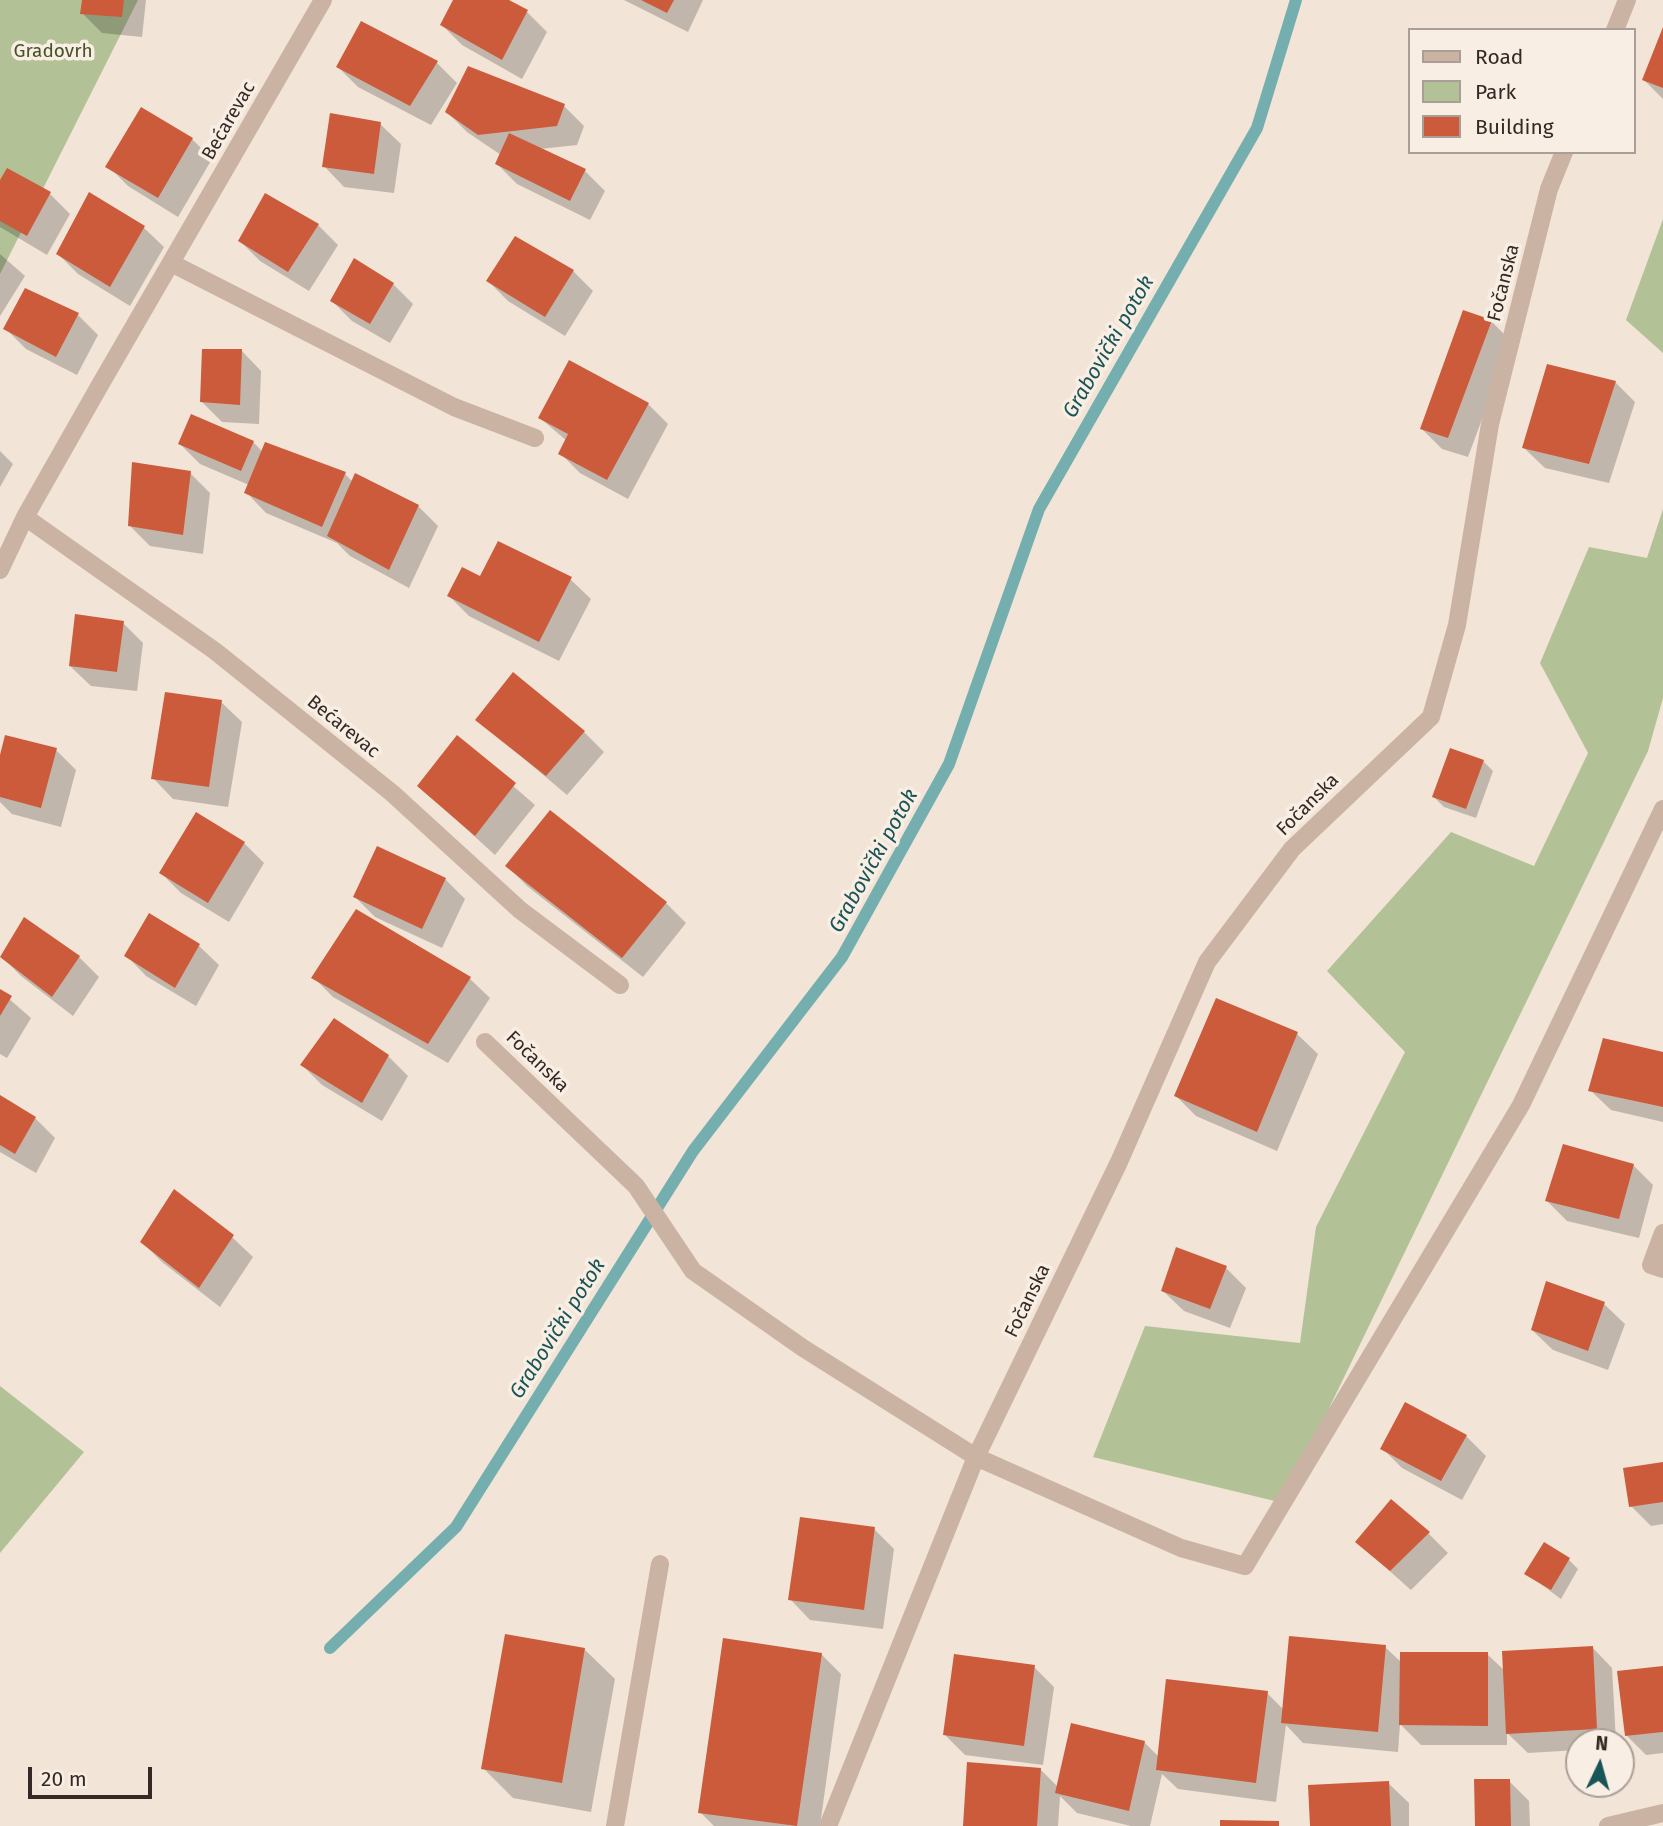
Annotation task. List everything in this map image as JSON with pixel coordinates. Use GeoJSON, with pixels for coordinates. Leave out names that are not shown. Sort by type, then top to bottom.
{"type":"FeatureCollection","features":[{"type":"Feature","properties":{"kind":"street","name":"Bećarevac"},"geometry":{"type":"LineString","coordinates":[[0,570],[25,517],[324,0]]}},
{"type":"Feature","properties":{"kind":"street"},"geometry":{"type":"LineString","coordinates":[[1616,28],[1627,0]]}},
{"type":"Feature","properties":{"kind":"street","name":"Fočanska"},"geometry":{"type":"LineString","coordinates":[[828,1826],[976,1457],[1119,1162],[1208,962],[1292,849],[1431,717],[1457,625],[1490,424],[1549,189],[1563,154]]}},
{"type":"Feature","properties":{"kind":"street"},"geometry":{"type":"LineString","coordinates":[[171,263],[454,407],[535,438]]}},
{"type":"Feature","properties":{"kind":"street","name":"Bećarevac"},"geometry":{"type":"LineString","coordinates":[[25,517],[215,651],[391,793],[520,910],[620,985]]}},
{"type":"Feature","properties":{"kind":"street","name":"Fočanska"},"geometry":{"type":"LineString","coordinates":[[485,1042],[636,1186],[693,1271],[803,1348],[976,1457],[1181,1548],[1245,1566],[1521,1105],[1663,810]]}},
{"type":"Feature","properties":{"kind":"street"},"geometry":{"type":"LineString","coordinates":[[1663,1233],[1651,1265],[1663,1269]]}},
{"type":"Feature","properties":{"kind":"street"},"geometry":{"type":"LineString","coordinates":[[615,1826],[660,1564]]}},
{"type":"Feature","properties":{"kind":"street"},"geometry":{"type":"LineString","coordinates":[[1608,1826],[1663,1813]]}},
{"type":"Feature","properties":{"kind":"green space","name":"Gradovrh"},"geometry":{"type":"Polygon","coordinates":[[[0,0],[138,0],[0,274],[0,0]]]}},
{"type":"Feature","properties":{"kind":"green space"},"geometry":{"type":"Polygon","coordinates":[[[1663,219],[1663,353],[1626,320],[1663,219]]]}},
{"type":"Feature","properties":{"kind":"green space"},"geometry":{"type":"Polygon","coordinates":[[[1663,509],[1663,698],[1648,751],[1283,1503],[1093,1457],[1145,1326],[1300,1343],[1316,1227],[1405,1052],[1327,971],[1451,832],[1534,866],[1588,753],[1540,663],[1589,547],[1647,558],[1663,509]]]}},
{"type":"Feature","properties":{"kind":"green space"},"geometry":{"type":"Polygon","coordinates":[[[0,1386],[84,1452],[0,1553],[0,1386]]]}},
{"type":"Feature","properties":{"kind":"building"},"geometry":{"type":"Polygon","coordinates":[[[82,0],[124,0],[122,17],[80,14],[82,0]]]}},
{"type":"Feature","properties":{"kind":"building"},"geometry":{"type":"Polygon","coordinates":[[[453,0],[509,0],[528,10],[502,60],[440,25],[453,0]]]}},
{"type":"Feature","properties":{"kind":"building"},"geometry":{"type":"Polygon","coordinates":[[[641,0],[674,0],[667,13],[641,0]]]}},
{"type":"Feature","properties":{"kind":"building"},"geometry":{"type":"Polygon","coordinates":[[[361,21],[438,61],[410,106],[336,67],[361,21]]]}},
{"type":"Feature","properties":{"kind":"building"},"geometry":{"type":"Polygon","coordinates":[[[1663,27],[1663,88],[1642,80],[1663,27]]]}},
{"type":"Feature","properties":{"kind":"building"},"geometry":{"type":"Polygon","coordinates":[[[468,66],[565,104],[557,126],[478,135],[445,112],[468,66]]]}},
{"type":"Feature","properties":{"kind":"building"},"geometry":{"type":"Polygon","coordinates":[[[141,107],[193,138],[158,198],[105,167],[141,107]]]}},
{"type":"Feature","properties":{"kind":"building"},"geometry":{"type":"Polygon","coordinates":[[[330,113],[381,122],[374,174],[322,167],[330,113]]]}},
{"type":"Feature","properties":{"kind":"building"},"geometry":{"type":"Polygon","coordinates":[[[509,133],[586,169],[570,201],[495,164],[509,133]]]}},
{"type":"Feature","properties":{"kind":"building"},"geometry":{"type":"Polygon","coordinates":[[[7,168],[51,192],[27,236],[0,221],[0,180],[7,168]]]}},
{"type":"Feature","properties":{"kind":"building"},"geometry":{"type":"Polygon","coordinates":[[[89,192],[145,226],[110,287],[56,254],[89,192]]]}},
{"type":"Feature","properties":{"kind":"building"},"geometry":{"type":"Polygon","coordinates":[[[265,193],[319,224],[288,272],[238,241],[265,193]]]}},
{"type":"Feature","properties":{"kind":"building"},"geometry":{"type":"Polygon","coordinates":[[[515,236],[574,270],[545,317],[486,281],[515,236]]]}},
{"type":"Feature","properties":{"kind":"building"},"geometry":{"type":"Polygon","coordinates":[[[354,258],[394,283],[370,324],[330,301],[354,258]]]}},
{"type":"Feature","properties":{"kind":"building"},"geometry":{"type":"Polygon","coordinates":[[[25,288],[79,313],[56,357],[3,329],[25,288]]]}},
{"type":"Feature","properties":{"kind":"building"},"geometry":{"type":"Polygon","coordinates":[[[1463,310],[1492,320],[1448,438],[1420,429],[1463,310]]]}},
{"type":"Feature","properties":{"kind":"building"},"geometry":{"type":"Polygon","coordinates":[[[202,349],[242,349],[240,405],[200,402],[202,349]]]}},
{"type":"Feature","properties":{"kind":"building"},"geometry":{"type":"Polygon","coordinates":[[[569,360],[649,403],[607,480],[558,454],[568,434],[538,418],[569,360]]]}},
{"type":"Feature","properties":{"kind":"building"},"geometry":{"type":"Polygon","coordinates":[[[1547,364],[1616,381],[1589,464],[1522,448],[1547,364]]]}},
{"type":"Feature","properties":{"kind":"building"},"geometry":{"type":"Polygon","coordinates":[[[191,414],[254,441],[241,471],[178,444],[191,414]]]}},
{"type":"Feature","properties":{"kind":"building"},"geometry":{"type":"Polygon","coordinates":[[[265,442],[346,472],[322,527],[244,493],[265,442]]]}},
{"type":"Feature","properties":{"kind":"building"},"geometry":{"type":"Polygon","coordinates":[[[132,462],[191,471],[183,535],[128,526],[132,462]]]}},
{"type":"Feature","properties":{"kind":"building"},"geometry":{"type":"Polygon","coordinates":[[[355,473],[419,505],[389,570],[327,536],[355,473]]]}},
{"type":"Feature","properties":{"kind":"building"},"geometry":{"type":"Polygon","coordinates":[[[498,541],[572,577],[539,642],[447,596],[462,567],[480,576],[498,541]]]}},
{"type":"Feature","properties":{"kind":"building"},"geometry":{"type":"Polygon","coordinates":[[[75,614],[124,621],[117,672],[69,666],[75,614]]]}},
{"type":"Feature","properties":{"kind":"building"},"geometry":{"type":"Polygon","coordinates":[[[513,672],[585,731],[546,776],[475,720],[513,672]]]}},
{"type":"Feature","properties":{"kind":"building"},"geometry":{"type":"Polygon","coordinates":[[[165,692],[222,700],[209,787],[151,779],[165,692]]]}},
{"type":"Feature","properties":{"kind":"building"},"geometry":{"type":"Polygon","coordinates":[[[5,735],[57,748],[41,808],[0,797],[0,755],[5,735]]]}},
{"type":"Feature","properties":{"kind":"building"},"geometry":{"type":"Polygon","coordinates":[[[457,735],[516,783],[475,836],[417,786],[457,735]]]}},
{"type":"Feature","properties":{"kind":"building"},"geometry":{"type":"Polygon","coordinates":[[[1450,748],[1484,760],[1466,809],[1432,797],[1450,748]]]}},
{"type":"Feature","properties":{"kind":"building"},"geometry":{"type":"Polygon","coordinates":[[[550,810],[667,902],[622,958],[505,866],[550,810]]]}},
{"type":"Feature","properties":{"kind":"building"},"geometry":{"type":"Polygon","coordinates":[[[196,812],[245,842],[208,903],[159,873],[196,812]]]}},
{"type":"Feature","properties":{"kind":"building"},"geometry":{"type":"Polygon","coordinates":[[[377,846],[446,878],[422,929],[353,897],[377,846]]]}},
{"type":"Feature","properties":{"kind":"building"},"geometry":{"type":"Polygon","coordinates":[[[356,909],[471,977],[428,1044],[311,978],[356,909]]]}},
{"type":"Feature","properties":{"kind":"building"},"geometry":{"type":"Polygon","coordinates":[[[149,913],[200,944],[175,988],[124,956],[149,913]]]}},
{"type":"Feature","properties":{"kind":"building"},"geometry":{"type":"Polygon","coordinates":[[[24,917],[80,956],[52,997],[0,957],[24,917]]]}},
{"type":"Feature","properties":{"kind":"building"},"geometry":{"type":"Polygon","coordinates":[[[0,989],[12,996],[0,1016],[0,989]]]}},
{"type":"Feature","properties":{"kind":"building"},"geometry":{"type":"Polygon","coordinates":[[[1216,998],[1298,1032],[1257,1132],[1174,1096],[1216,998]]]}},
{"type":"Feature","properties":{"kind":"building"},"geometry":{"type":"Polygon","coordinates":[[[334,1018],[389,1055],[362,1103],[300,1065],[334,1018]]]}},
{"type":"Feature","properties":{"kind":"building"},"geometry":{"type":"Polygon","coordinates":[[[1603,1038],[1663,1052],[1663,1107],[1588,1091],[1603,1038]]]}},
{"type":"Feature","properties":{"kind":"building"},"geometry":{"type":"Polygon","coordinates":[[[0,1095],[36,1117],[15,1154],[0,1145],[0,1095]]]}},
{"type":"Feature","properties":{"kind":"building"},"geometry":{"type":"Polygon","coordinates":[[[1563,1144],[1634,1164],[1619,1219],[1545,1201],[1563,1144]]]}},
{"type":"Feature","properties":{"kind":"building"},"geometry":{"type":"Polygon","coordinates":[[[174,1189],[234,1235],[199,1288],[140,1242],[174,1189]]]}},
{"type":"Feature","properties":{"kind":"building"},"geometry":{"type":"Polygon","coordinates":[[[1176,1247],[1227,1266],[1210,1309],[1161,1291],[1176,1247]]]}},
{"type":"Feature","properties":{"kind":"building"},"geometry":{"type":"Polygon","coordinates":[[[1546,1281],[1605,1302],[1588,1351],[1531,1330],[1546,1281]]]}},
{"type":"Feature","properties":{"kind":"building"},"geometry":{"type":"Polygon","coordinates":[[[1405,1402],[1467,1435],[1441,1481],[1380,1449],[1405,1402]]]}},
{"type":"Feature","properties":{"kind":"building"},"geometry":{"type":"Polygon","coordinates":[[[1663,1462],[1663,1502],[1629,1507],[1623,1468],[1663,1462]]]}},
{"type":"Feature","properties":{"kind":"building"},"geometry":{"type":"Polygon","coordinates":[[[1391,1499],[1430,1532],[1390,1571],[1355,1542],[1391,1499]]]}},
{"type":"Feature","properties":{"kind":"building"},"geometry":{"type":"Polygon","coordinates":[[[800,1517],[875,1527],[864,1610],[788,1600],[800,1517]]]}},
{"type":"Feature","properties":{"kind":"building"},"geometry":{"type":"Polygon","coordinates":[[[1544,1542],[1570,1558],[1551,1590],[1524,1574],[1544,1542]]]}},
{"type":"Feature","properties":{"kind":"building"},"geometry":{"type":"Polygon","coordinates":[[[505,1634],[585,1648],[562,1783],[481,1769],[505,1634]]]}},
{"type":"Feature","properties":{"kind":"building"},"geometry":{"type":"Polygon","coordinates":[[[1289,1636],[1386,1645],[1378,1732],[1281,1723],[1289,1636]]]}},
{"type":"Feature","properties":{"kind":"building"},"geometry":{"type":"Polygon","coordinates":[[[723,1638],[822,1653],[797,1826],[698,1813],[723,1638]]]}},
{"type":"Feature","properties":{"kind":"building"},"geometry":{"type":"Polygon","coordinates":[[[1593,1646],[1597,1728],[1565,1728],[1565,1731],[1506,1734],[1502,1651],[1593,1646]]]}},
{"type":"Feature","properties":{"kind":"building"},"geometry":{"type":"Polygon","coordinates":[[[1400,1652],[1488,1652],[1488,1726],[1399,1725],[1400,1652]]]}},
{"type":"Feature","properties":{"kind":"building"},"geometry":{"type":"Polygon","coordinates":[[[954,1654],[1035,1665],[1024,1746],[943,1735],[954,1654]]]}},
{"type":"Feature","properties":{"kind":"building"},"geometry":{"type":"Polygon","coordinates":[[[1663,1666],[1663,1732],[1635,1735],[1635,1728],[1624,1728],[1617,1671],[1663,1666]]]}},
{"type":"Feature","properties":{"kind":"building"},"geometry":{"type":"Polygon","coordinates":[[[1166,1679],[1268,1691],[1256,1783],[1156,1770],[1166,1679]]]}},
{"type":"Feature","properties":{"kind":"building"},"geometry":{"type":"Polygon","coordinates":[[[1071,1723],[1145,1741],[1129,1811],[1055,1793],[1071,1723]]]}},
{"type":"Feature","properties":{"kind":"building"},"geometry":{"type":"Polygon","coordinates":[[[967,1762],[1041,1768],[1037,1826],[963,1826],[967,1762]]]}},
{"type":"Feature","properties":{"kind":"building"},"geometry":{"type":"Polygon","coordinates":[[[1474,1779],[1510,1779],[1511,1826],[1475,1826],[1474,1779]]]}},
{"type":"Feature","properties":{"kind":"building"},"geometry":{"type":"Polygon","coordinates":[[[1389,1781],[1391,1826],[1310,1826],[1308,1785],[1389,1781]]]}},
{"type":"Feature","properties":{"kind":"building"},"geometry":{"type":"Polygon","coordinates":[[[1220,1820],[1279,1821],[1279,1826],[1220,1826],[1220,1820]]]}},
{"type":"Feature","properties":{"kind":"waterway","name":"Grabovički potok"},"geometry":{"type":"LineString","coordinates":[[330,1648],[456,1527],[693,1151],[842,957],[949,764],[1039,509],[1257,128],[1296,0]]}}]}
